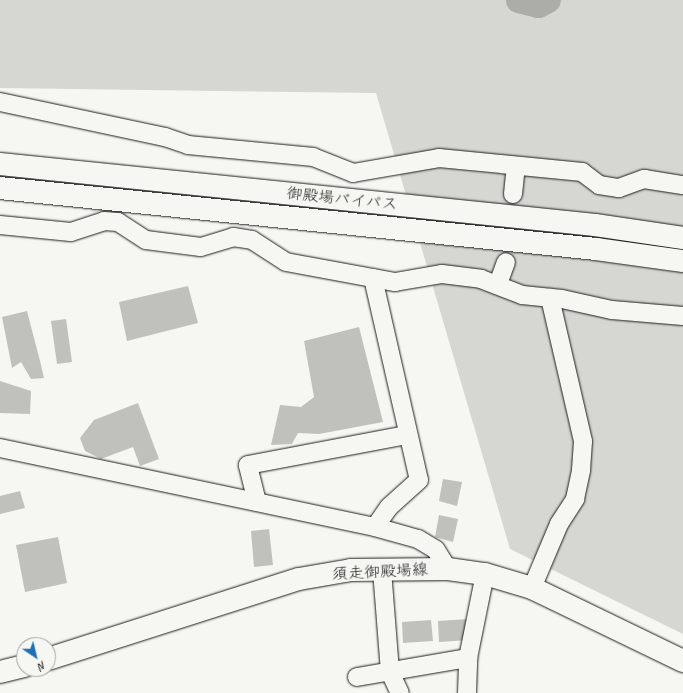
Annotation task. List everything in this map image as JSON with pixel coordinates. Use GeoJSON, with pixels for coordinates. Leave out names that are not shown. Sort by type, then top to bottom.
{"type":"FeatureCollection","features":[{"type":"Feature","properties":{"kind":"main road","name":"御殿場バイパス"},"geometry":{"type":"LineString","coordinates":[[0,164],[595,225],[683,238]]}},
{"type":"Feature","properties":{"kind":"main road","name":"御殿場バイパス"},"geometry":{"type":"LineString","coordinates":[[0,188],[596,249],[683,261]]}},
{"type":"Feature","properties":{"kind":"main road","name":"須走御殿場線"},"geometry":{"type":"LineString","coordinates":[[56,656],[298,579],[382,570],[448,569],[485,574],[532,588],[683,661]]}},
{"type":"Feature","properties":{"kind":"main road"},"geometry":{"type":"LineString","coordinates":[[0,672],[16,668]]}},
{"type":"Feature","properties":{"kind":"street"},"geometry":{"type":"LineString","coordinates":[[0,102],[164,137],[188,146],[314,157],[353,173],[439,158],[582,172],[599,185],[619,188],[644,179],[683,185]]}},
{"type":"Feature","properties":{"kind":"street"},"geometry":{"type":"LineString","coordinates":[[513,194],[516,166]]}},
{"type":"Feature","properties":{"kind":"street"},"geometry":{"type":"LineString","coordinates":[[0,225],[71,232],[104,221],[118,222],[146,240],[201,247],[233,236],[252,240],[286,262],[395,282],[442,274],[498,284],[522,295],[550,298],[612,310],[683,316]]}},
{"type":"Feature","properties":{"kind":"street"},"geometry":{"type":"LineString","coordinates":[[498,284],[506,262]]}},
{"type":"Feature","properties":{"kind":"street"},"geometry":{"type":"LineString","coordinates":[[373,278],[407,435],[419,480],[389,507],[375,527]]}},
{"type":"Feature","properties":{"kind":"street"},"geometry":{"type":"LineString","coordinates":[[532,588],[559,524],[575,499],[581,470],[583,441],[550,298]]}},
{"type":"Feature","properties":{"kind":"street"},"geometry":{"type":"LineString","coordinates":[[257,502],[248,465],[407,435]]}},
{"type":"Feature","properties":{"kind":"street"},"geometry":{"type":"LineString","coordinates":[[5,452],[257,502],[375,527],[418,538],[436,550],[448,569]]}},
{"type":"Feature","properties":{"kind":"street"},"geometry":{"type":"LineString","coordinates":[[382,570],[390,672],[400,693]]}},
{"type":"Feature","properties":{"kind":"street"},"geometry":{"type":"LineString","coordinates":[[466,693],[468,658],[485,574]]}},
{"type":"Feature","properties":{"kind":"street"},"geometry":{"type":"LineString","coordinates":[[357,677],[468,658]]}},
{"type":"Feature","properties":{"kind":"shaded area"},"geometry":{"type":"Polygon","coordinates":[[[0,0],[683,0],[683,634],[510,549],[376,93],[0,88],[0,0]]]}},
{"type":"Feature","properties":{"kind":"building"},"geometry":{"type":"Polygon","coordinates":[[[188,286],[198,323],[127,341],[119,302],[188,286]]]}},
{"type":"Feature","properties":{"kind":"building"},"geometry":{"type":"Polygon","coordinates":[[[27,311],[44,378],[31,379],[21,362],[12,368],[2,317],[27,311]]]}},
{"type":"Feature","properties":{"kind":"building"},"geometry":{"type":"Polygon","coordinates":[[[66,319],[72,362],[57,364],[51,321],[66,319]]]}},
{"type":"Feature","properties":{"kind":"building"},"geometry":{"type":"Polygon","coordinates":[[[359,327],[383,422],[319,434],[298,433],[292,444],[271,445],[280,405],[301,407],[314,397],[304,341],[359,327]]]}},
{"type":"Feature","properties":{"kind":"building"},"geometry":{"type":"Polygon","coordinates":[[[0,381],[31,391],[30,414],[0,413],[0,381]]]}},
{"type":"Feature","properties":{"kind":"building"},"geometry":{"type":"Polygon","coordinates":[[[138,403],[159,459],[140,466],[133,447],[101,459],[85,451],[80,438],[94,420],[138,403]]]}},
{"type":"Feature","properties":{"kind":"building"},"geometry":{"type":"Polygon","coordinates":[[[443,479],[462,482],[457,506],[439,501],[443,479]]]}},
{"type":"Feature","properties":{"kind":"building"},"geometry":{"type":"Polygon","coordinates":[[[20,491],[25,508],[0,514],[0,496],[20,491]]]}},
{"type":"Feature","properties":{"kind":"building"},"geometry":{"type":"Polygon","coordinates":[[[439,515],[458,519],[453,542],[435,537],[439,515]]]}},
{"type":"Feature","properties":{"kind":"building"},"geometry":{"type":"Polygon","coordinates":[[[269,529],[273,565],[254,567],[251,531],[269,529]]]}},
{"type":"Feature","properties":{"kind":"building"},"geometry":{"type":"Polygon","coordinates":[[[58,537],[67,583],[25,592],[16,545],[58,537]]]}},
{"type":"Feature","properties":{"kind":"building"},"geometry":{"type":"Polygon","coordinates":[[[468,619],[469,640],[439,642],[438,621],[468,619]]]}},
{"type":"Feature","properties":{"kind":"building"},"geometry":{"type":"Polygon","coordinates":[[[431,620],[433,641],[403,643],[402,622],[431,620]]]}},
{"type":"Feature","properties":{"kind":"waterway"},"geometry":{"type":"LineString","coordinates":[[518,0],[538,5],[548,0]]}},
{"type":"Feature","properties":{"kind":"tunnel"},"geometry":{"type":"LineString","coordinates":[[506,262],[513,194]]}}]}
